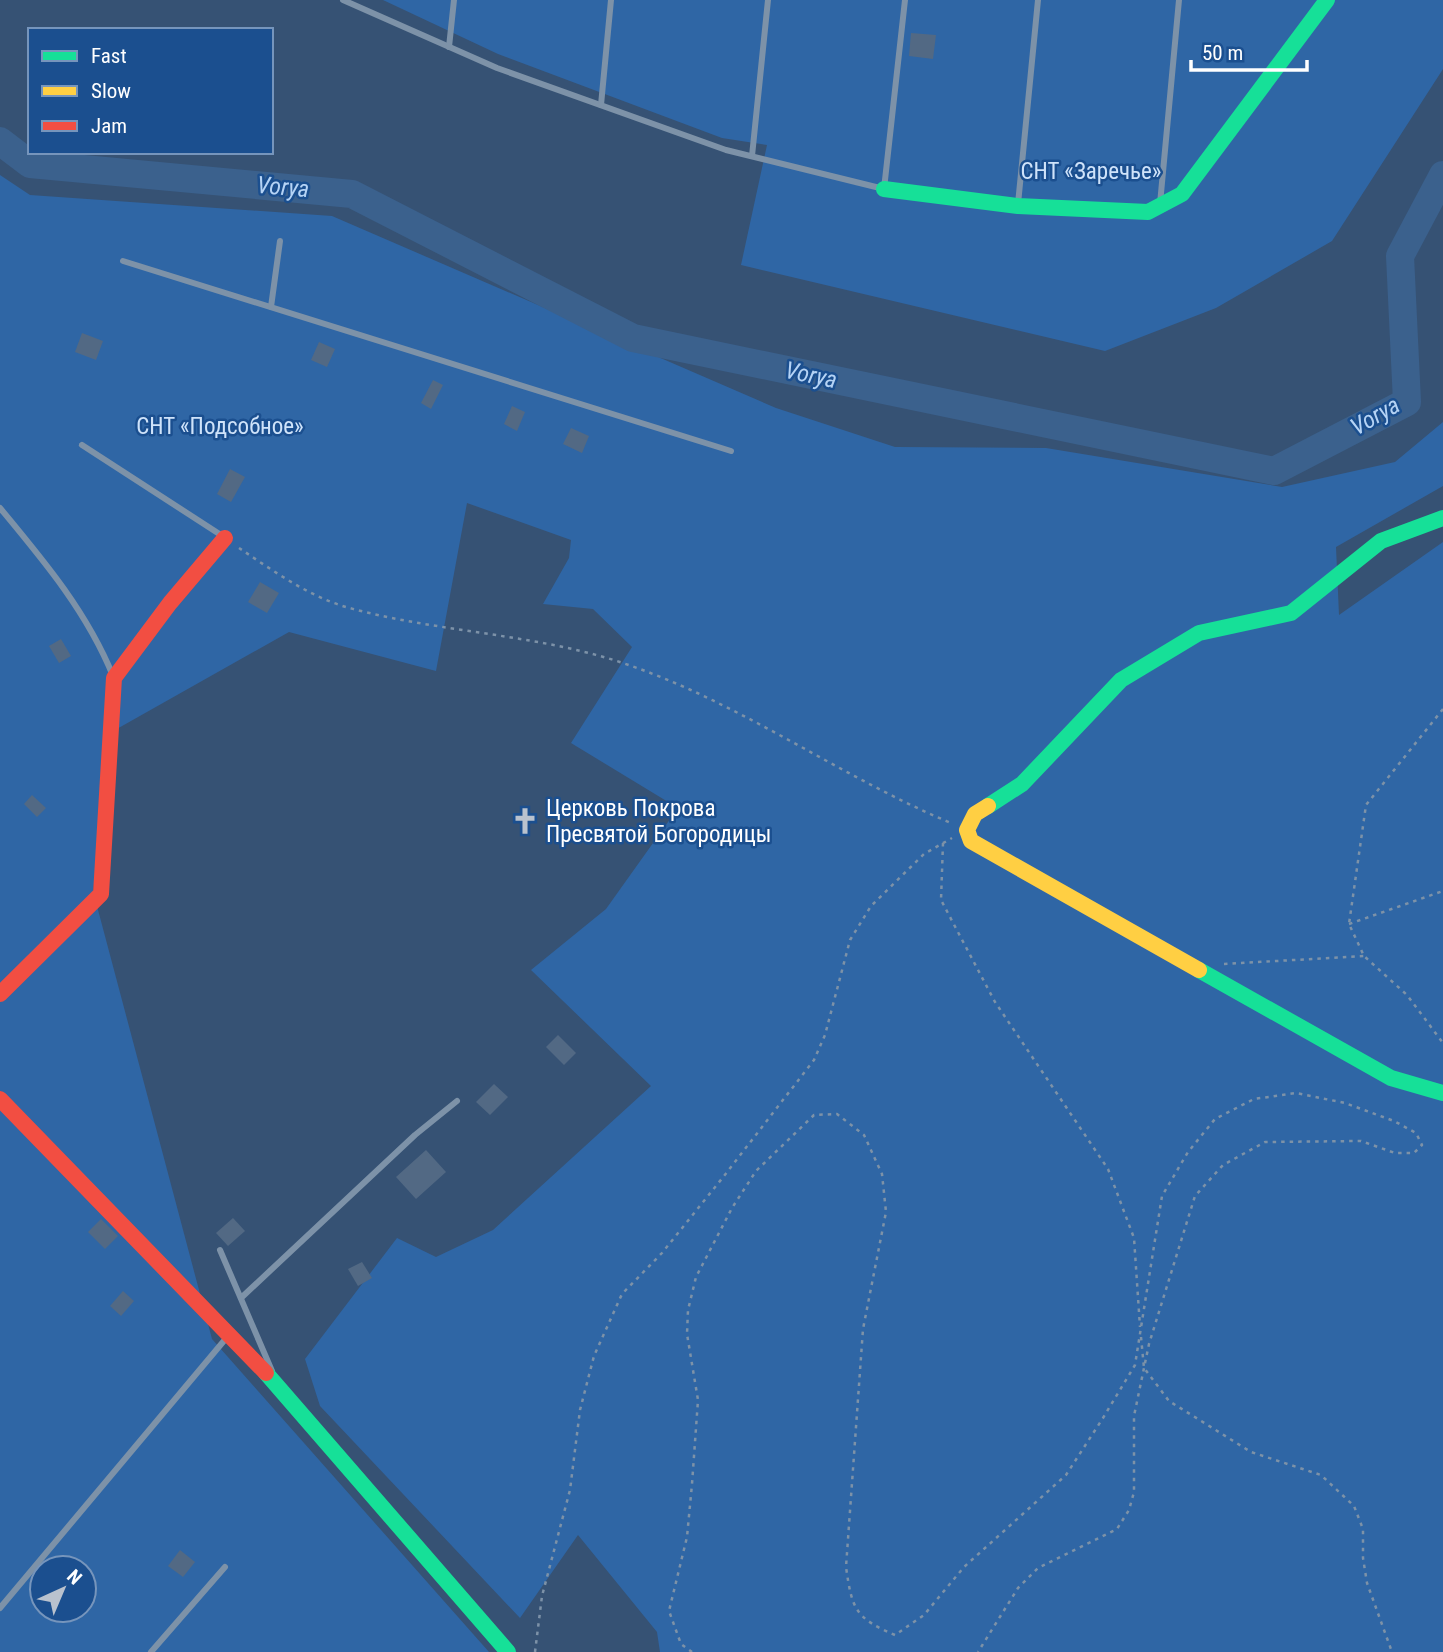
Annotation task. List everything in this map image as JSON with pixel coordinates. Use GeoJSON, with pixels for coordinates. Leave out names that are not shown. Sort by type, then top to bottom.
{"type":"FeatureCollection","features":[{"type":"Feature","properties":{"kind":"street"},"geometry":{"type":"LineString","coordinates":[[884,188],[1018,206],[1148,212],[1182,194],[1327,0]]}},
{"type":"Feature","properties":{"kind":"street"},"geometry":{"type":"LineString","coordinates":[[1443,518],[1381,541],[1291,613],[1199,633],[1121,680],[1022,784],[975,814],[967,830],[971,841],[1391,1078],[1443,1093]]}},
{"type":"Feature","properties":{"kind":"street"},"geometry":{"type":"LineString","coordinates":[[0,994],[101,894],[114,678],[170,603],[225,538]]}},
{"type":"Feature","properties":{"kind":"street"},"geometry":{"type":"LineString","coordinates":[[0,1099],[279,1388],[508,1652]]}},
{"type":"Feature","properties":{"kind":"lane"},"geometry":{"type":"LineString","coordinates":[[343,0],[497,68],[601,105],[752,156],[884,188],[905,0]]}},
{"type":"Feature","properties":{"kind":"lane"},"geometry":{"type":"LineString","coordinates":[[449,47],[454,0]]}},
{"type":"Feature","properties":{"kind":"lane"},"geometry":{"type":"LineString","coordinates":[[601,105],[611,0]]}},
{"type":"Feature","properties":{"kind":"lane"},"geometry":{"type":"LineString","coordinates":[[752,156],[768,0]]}},
{"type":"Feature","properties":{"kind":"lane"},"geometry":{"type":"LineString","coordinates":[[1018,206],[1038,0]]}},
{"type":"Feature","properties":{"kind":"lane"},"geometry":{"type":"LineString","coordinates":[[1160,206],[1179,0]]}},
{"type":"Feature","properties":{"kind":"lane"},"geometry":{"type":"LineString","coordinates":[[271,307],[280,241]]}},
{"type":"Feature","properties":{"kind":"lane"},"geometry":{"type":"LineString","coordinates":[[123,261],[731,451]]}},
{"type":"Feature","properties":{"kind":"lane"},"geometry":{"type":"LineString","coordinates":[[82,445],[225,538]]}},
{"type":"Feature","properties":{"kind":"lane"},"geometry":{"type":"LineString","coordinates":[[0,508],[65,587],[98,639],[114,678]]}},
{"type":"Feature","properties":{"kind":"lane"},"geometry":{"type":"LineString","coordinates":[[241,1298],[415,1135],[457,1101]]}},
{"type":"Feature","properties":{"kind":"lane"},"geometry":{"type":"LineString","coordinates":[[220,1250],[279,1388]]}},
{"type":"Feature","properties":{"kind":"lane"},"geometry":{"type":"LineString","coordinates":[[0,1608],[229,1334]]}},
{"type":"Feature","properties":{"kind":"lane"},"geometry":{"type":"LineString","coordinates":[[151,1652],[225,1567]]}},
{"type":"Feature","properties":{"kind":"path"},"geometry":{"type":"LineString","coordinates":[[225,538],[285,578],[344,606],[619,663],[722,704],[901,802],[967,830]]}},
{"type":"Feature","properties":{"kind":"path"},"geometry":{"type":"LineString","coordinates":[[1443,709],[1366,805],[1349,924],[1364,956],[1408,995],[1443,1044]]}},
{"type":"Feature","properties":{"kind":"path"},"geometry":{"type":"LineString","coordinates":[[535,1652],[541,1596],[570,1490],[580,1410],[594,1356],[622,1294],[701,1205],[814,1060],[825,1035],[850,940],[871,906],[925,854],[967,830]]}},
{"type":"Feature","properties":{"kind":"path"},"geometry":{"type":"LineString","coordinates":[[943,843],[941,900],[995,1002],[1108,1169],[1134,1238],[1144,1368],[1169,1401],[1251,1452],[1321,1475],[1354,1506],[1363,1529],[1367,1583],[1392,1652]]}},
{"type":"Feature","properties":{"kind":"path"},"geometry":{"type":"LineString","coordinates":[[1349,924],[1443,891]]}},
{"type":"Feature","properties":{"kind":"path"},"geometry":{"type":"LineString","coordinates":[[1218,964],[1364,956]]}},
{"type":"Feature","properties":{"kind":"path"},"geometry":{"type":"LineString","coordinates":[[692,1652],[681,1644],[669,1611],[687,1537],[698,1400],[687,1334],[688,1310],[696,1277],[732,1208],[756,1171],[814,1115],[837,1114],[864,1135],[882,1174],[886,1212],[863,1329],[846,1567],[851,1602],[866,1623],[895,1635],[924,1615],[964,1567],[1066,1475],[1135,1365],[1162,1196],[1188,1152],[1214,1119],[1254,1099],[1296,1093],[1345,1103],[1395,1121],[1416,1133],[1422,1145],[1414,1153],[1395,1153],[1361,1141],[1265,1142],[1223,1165],[1195,1196],[1173,1259],[1144,1368],[1134,1416],[1134,1492],[1129,1510],[1117,1529],[1038,1568],[1018,1588],[978,1652]]}},
{"type":"Feature","properties":{"kind":"green space","name":"СНТ «Заречье»"},"geometry":{"type":"Polygon","coordinates":[[[383,0],[1443,0],[1443,69],[1332,241],[1216,308],[1105,351],[741,265],[767,145],[722,138],[498,54],[383,0]]]}},
{"type":"Feature","properties":{"kind":"green space","name":"СНТ «Подсобное»"},"geometry":{"type":"Polygon","coordinates":[[[0,175],[30,195],[332,216],[776,408],[895,447],[1046,448],[1282,487],[1395,462],[1443,422],[1443,486],[1336,547],[1339,615],[1443,542],[1443,1652],[660,1652],[657,1632],[578,1535],[520,1618],[320,1406],[305,1359],[397,1238],[436,1257],[493,1230],[651,1086],[531,970],[606,909],[678,808],[571,743],[632,647],[593,609],[543,604],[569,558],[571,540],[467,503],[436,671],[289,632],[115,730],[93,891],[212,1339],[489,1652],[0,1652],[0,175]]]}},
{"type":"Feature","properties":{"kind":"building"},"geometry":{"type":"Polygon","coordinates":[[[911,33],[936,35],[933,59],[909,56],[911,33]]]}},
{"type":"Feature","properties":{"kind":"building"},"geometry":{"type":"Polygon","coordinates":[[[82,333],[103,341],[96,360],[75,352],[82,333]]]}},
{"type":"Feature","properties":{"kind":"building"},"geometry":{"type":"Polygon","coordinates":[[[319,342],[335,349],[327,367],[311,360],[319,342]]]}},
{"type":"Feature","properties":{"kind":"building"},"geometry":{"type":"Polygon","coordinates":[[[433,380],[443,385],[431,409],[421,403],[433,380]]]}},
{"type":"Feature","properties":{"kind":"building"},"geometry":{"type":"Polygon","coordinates":[[[512,406],[525,412],[517,431],[504,424],[512,406]]]}},
{"type":"Feature","properties":{"kind":"building"},"geometry":{"type":"Polygon","coordinates":[[[571,428],[589,436],[582,453],[563,444],[571,428]]]}},
{"type":"Feature","properties":{"kind":"building"},"geometry":{"type":"Polygon","coordinates":[[[230,469],[245,477],[231,502],[217,494],[230,469]]]}},
{"type":"Feature","properties":{"kind":"building"},"geometry":{"type":"Polygon","coordinates":[[[260,582],[279,593],[267,613],[248,602],[260,582]]]}},
{"type":"Feature","properties":{"kind":"building"},"geometry":{"type":"Polygon","coordinates":[[[61,639],[71,656],[59,663],[49,646],[61,639]]]}},
{"type":"Feature","properties":{"kind":"building"},"geometry":{"type":"Polygon","coordinates":[[[32,795],[46,808],[37,817],[24,804],[32,795]]]}},
{"type":"Feature","properties":{"kind":"building"},"geometry":{"type":"Polygon","coordinates":[[[558,1035],[576,1053],[564,1065],[546,1047],[558,1035]]]}},
{"type":"Feature","properties":{"kind":"building"},"geometry":{"type":"Polygon","coordinates":[[[494,1084],[508,1097],[490,1115],[476,1102],[494,1084]]]}},
{"type":"Feature","properties":{"kind":"building"},"geometry":{"type":"Polygon","coordinates":[[[426,1150],[446,1172],[416,1199],[396,1177],[426,1150]]]}},
{"type":"Feature","properties":{"kind":"building"},"geometry":{"type":"Polygon","coordinates":[[[233,1218],[245,1231],[228,1246],[216,1233],[233,1218]]]}},
{"type":"Feature","properties":{"kind":"building"},"geometry":{"type":"Polygon","coordinates":[[[101,1219],[118,1236],[105,1249],[88,1232],[101,1219]]]}},
{"type":"Feature","properties":{"kind":"building"},"geometry":{"type":"Polygon","coordinates":[[[362,1262],[372,1278],[358,1286],[348,1269],[362,1262]]]}},
{"type":"Feature","properties":{"kind":"building"},"geometry":{"type":"Polygon","coordinates":[[[123,1291],[134,1301],[121,1316],[110,1306],[123,1291]]]}},
{"type":"Feature","properties":{"kind":"building"},"geometry":{"type":"Polygon","coordinates":[[[180,1550],[195,1562],[183,1577],[168,1566],[180,1550]]]}},
{"type":"Feature","properties":{"kind":"waterway","name":"Vorya"},"geometry":{"type":"LineString","coordinates":[[0,141],[30,164],[352,194],[633,338],[1274,471],[1407,402],[1400,256],[1443,175]]}},
{"type":"Feature","properties":{"kind":"traffic: fast"},"geometry":{"type":"LineString","coordinates":[[884,189],[1018,206],[1148,212],[1182,194],[1327,0]]}},
{"type":"Feature","properties":{"kind":"traffic: fast"},"geometry":{"type":"LineString","coordinates":[[988,806],[1022,784],[1121,680],[1199,633],[1291,613],[1381,541],[1443,518]]}},
{"type":"Feature","properties":{"kind":"traffic: fast"},"geometry":{"type":"LineString","coordinates":[[1199,970],[1391,1078],[1443,1093]]}},
{"type":"Feature","properties":{"kind":"traffic: fast"},"geometry":{"type":"LineString","coordinates":[[266,1373],[508,1652]]}},
{"type":"Feature","properties":{"kind":"traffic: slow"},"geometry":{"type":"LineString","coordinates":[[988,806],[975,814],[967,830],[971,841],[1199,970]]}},
{"type":"Feature","properties":{"kind":"traffic: jam"},"geometry":{"type":"LineString","coordinates":[[0,994],[101,894],[114,678],[170,603],[225,538]]}},
{"type":"Feature","properties":{"kind":"traffic: jam"},"geometry":{"type":"LineString","coordinates":[[0,1099],[266,1373]]}},
{"type":"Feature","properties":{"kind":"place","name":"Церковь Покрова Пресвятой Богородицы"},"geometry":{"type":"Point","coordinates":[525,821]}}]}
